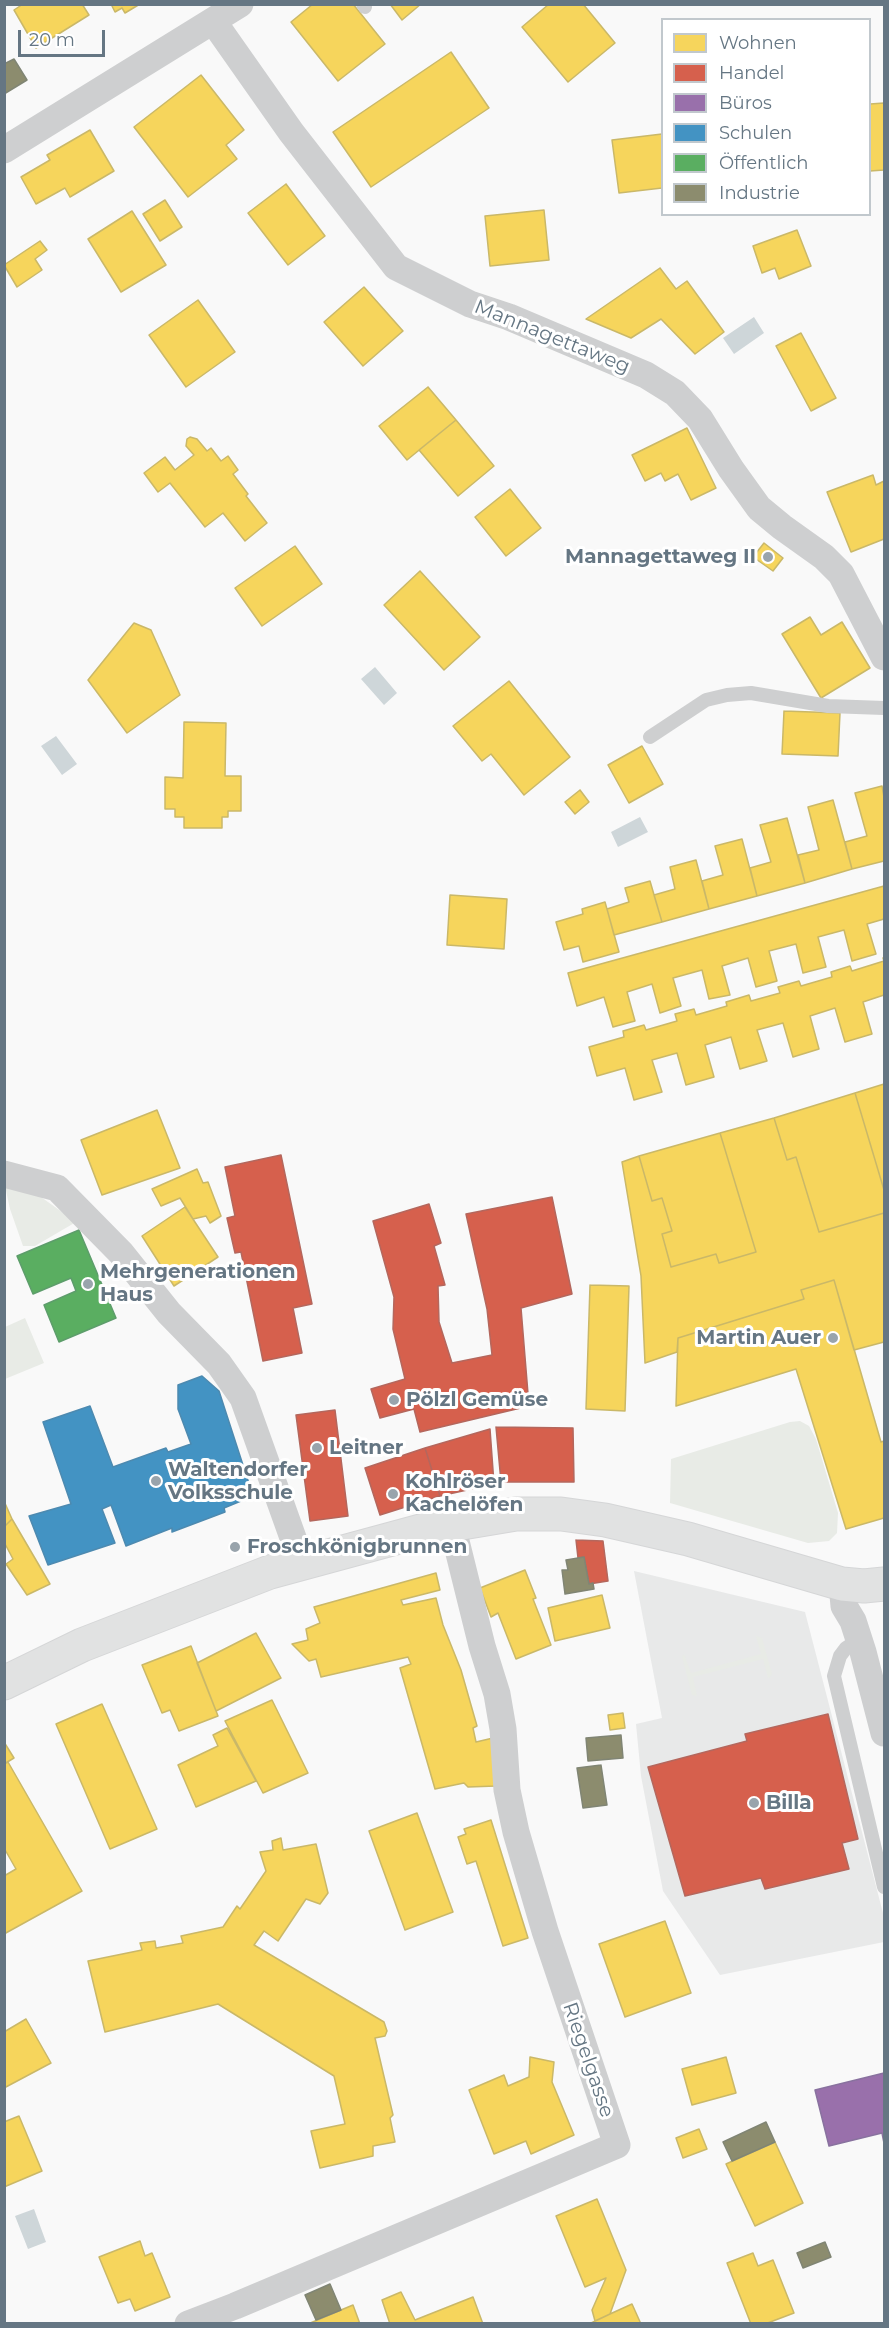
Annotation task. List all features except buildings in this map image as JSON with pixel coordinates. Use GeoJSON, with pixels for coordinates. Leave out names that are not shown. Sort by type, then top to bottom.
{"type":"FeatureCollection","features":[{"type":"Feature","properties":{"kind":"main road"},"geometry":{"type":"LineString","coordinates":[[4,1683],[82,1645],[253,1578],[432,1528],[516,1514],[561,1514],[605,1520],[688,1539],[842,1584],[864,1586],[885,1584]]}},
{"type":"Feature","properties":{"kind":"street"},"geometry":{"type":"LineString","coordinates":[[4,150],[240,4]]}},
{"type":"Feature","properties":{"kind":"street","name":"Mannagettaweg"},"geometry":{"type":"LineString","coordinates":[[213,21],[291,132],[396,267],[470,304],[509,317],[646,375],[675,393],[700,419],[759,508],[824,557],[842,574],[885,657]]}},
{"type":"Feature","properties":{"kind":"street"},"geometry":{"type":"LineString","coordinates":[[4,1174],[57,1188],[120,1252],[169,1313],[219,1364],[243,1398],[302,1563]]}},
{"type":"Feature","properties":{"kind":"street","name":"Riegelgasse"},"geometry":{"type":"LineString","coordinates":[[188,2324],[617,2145],[545,1931],[516,1832],[507,1790],[503,1729],[497,1694],[482,1646],[452,1525]]}},
{"type":"Feature","properties":{"kind":"street"},"geometry":{"type":"LineString","coordinates":[[842,1584],[844,1606],[853,1621],[885,1733]]}},
{"type":"Feature","properties":{"kind":"lane"},"geometry":{"type":"LineString","coordinates":[[650,737],[706,700],[727,695],[751,693],[828,706],[885,708]]}},
{"type":"Feature","properties":{"kind":"lane"},"geometry":{"type":"LineString","coordinates":[[858,1640],[840,1656],[834,1676],[885,1887]]}},
{"type":"Feature","properties":{"kind":"shaded area"},"geometry":{"type":"Polygon","coordinates":[[[754,317],[764,333],[734,354],[723,338],[754,317]]]}},
{"type":"Feature","properties":{"kind":"shaded area"},"geometry":{"type":"Polygon","coordinates":[[[375,667],[397,693],[384,705],[361,679],[375,667]]]}},
{"type":"Feature","properties":{"kind":"shaded area"},"geometry":{"type":"Polygon","coordinates":[[[56,736],[77,764],[62,775],[41,746],[56,736]]]}},
{"type":"Feature","properties":{"kind":"shaded area"},"geometry":{"type":"Polygon","coordinates":[[[640,817],[648,832],[618,847],[611,832],[640,817]]]}},
{"type":"Feature","properties":{"kind":"shaded area"},"geometry":{"type":"Polygon","coordinates":[[[5,1186],[41,1197],[76,1222],[35,1246],[23,1246],[10,1209],[5,1186]]]}},
{"type":"Feature","properties":{"kind":"shaded area"},"geometry":{"type":"Polygon","coordinates":[[[25,1318],[44,1363],[5,1379],[5,1327],[25,1318]]]}},
{"type":"Feature","properties":{"kind":"shaded area"},"geometry":{"type":"Polygon","coordinates":[[[800,1421],[809,1426],[816,1439],[838,1513],[837,1533],[829,1541],[808,1543],[670,1503],[671,1459],[790,1422],[800,1421]]]}},
{"type":"Feature","properties":{"kind":"shaded area"},"geometry":{"type":"Polygon","coordinates":[[[634,1571],[805,1612],[884,1917],[884,1942],[720,1975],[663,1891],[641,1776],[636,1724],[662,1718],[634,1571]]]}},
{"type":"Feature","properties":{"kind":"shaded area"},"geometry":{"type":"Polygon","coordinates":[[[756,1636],[762,1638],[772,1674],[770,1677],[768,1678],[763,1659],[693,1677],[697,1696],[692,1695],[682,1657],[684,1654],[691,1673],[761,1654],[756,1636]]]}},
{"type":"Feature","properties":{"kind":"shaded area"},"geometry":{"type":"Polygon","coordinates":[[[34,2209],[46,2242],[28,2249],[15,2216],[34,2209]]]}},
{"type":"Feature","properties":{"kind":"place","name":"Mannagettaweg II"},"geometry":{"type":"Point","coordinates":[768,557]}},
{"type":"Feature","properties":{"kind":"place","name":"Mehrgenerationen Haus"},"geometry":{"type":"Point","coordinates":[88,1284]}},
{"type":"Feature","properties":{"kind":"place","name":"Martin Auer"},"geometry":{"type":"Point","coordinates":[833,1338]}},
{"type":"Feature","properties":{"kind":"place","name":"Pölzl Gemüse"},"geometry":{"type":"Point","coordinates":[394,1400]}},
{"type":"Feature","properties":{"kind":"place","name":"Leitner"},"geometry":{"type":"Point","coordinates":[317,1448]}},
{"type":"Feature","properties":{"kind":"place","name":"Waltendorfer Volksschule"},"geometry":{"type":"Point","coordinates":[156,1481]}},
{"type":"Feature","properties":{"kind":"place","name":"Kohlröser Kachelöfen"},"geometry":{"type":"Point","coordinates":[393,1494]}},
{"type":"Feature","properties":{"kind":"place","name":"Froschkönigbrunnen"},"geometry":{"type":"Point","coordinates":[235,1547]}},
{"type":"Feature","properties":{"kind":"place","name":"Billa"},"geometry":{"type":"Point","coordinates":[754,1803]}}]}
